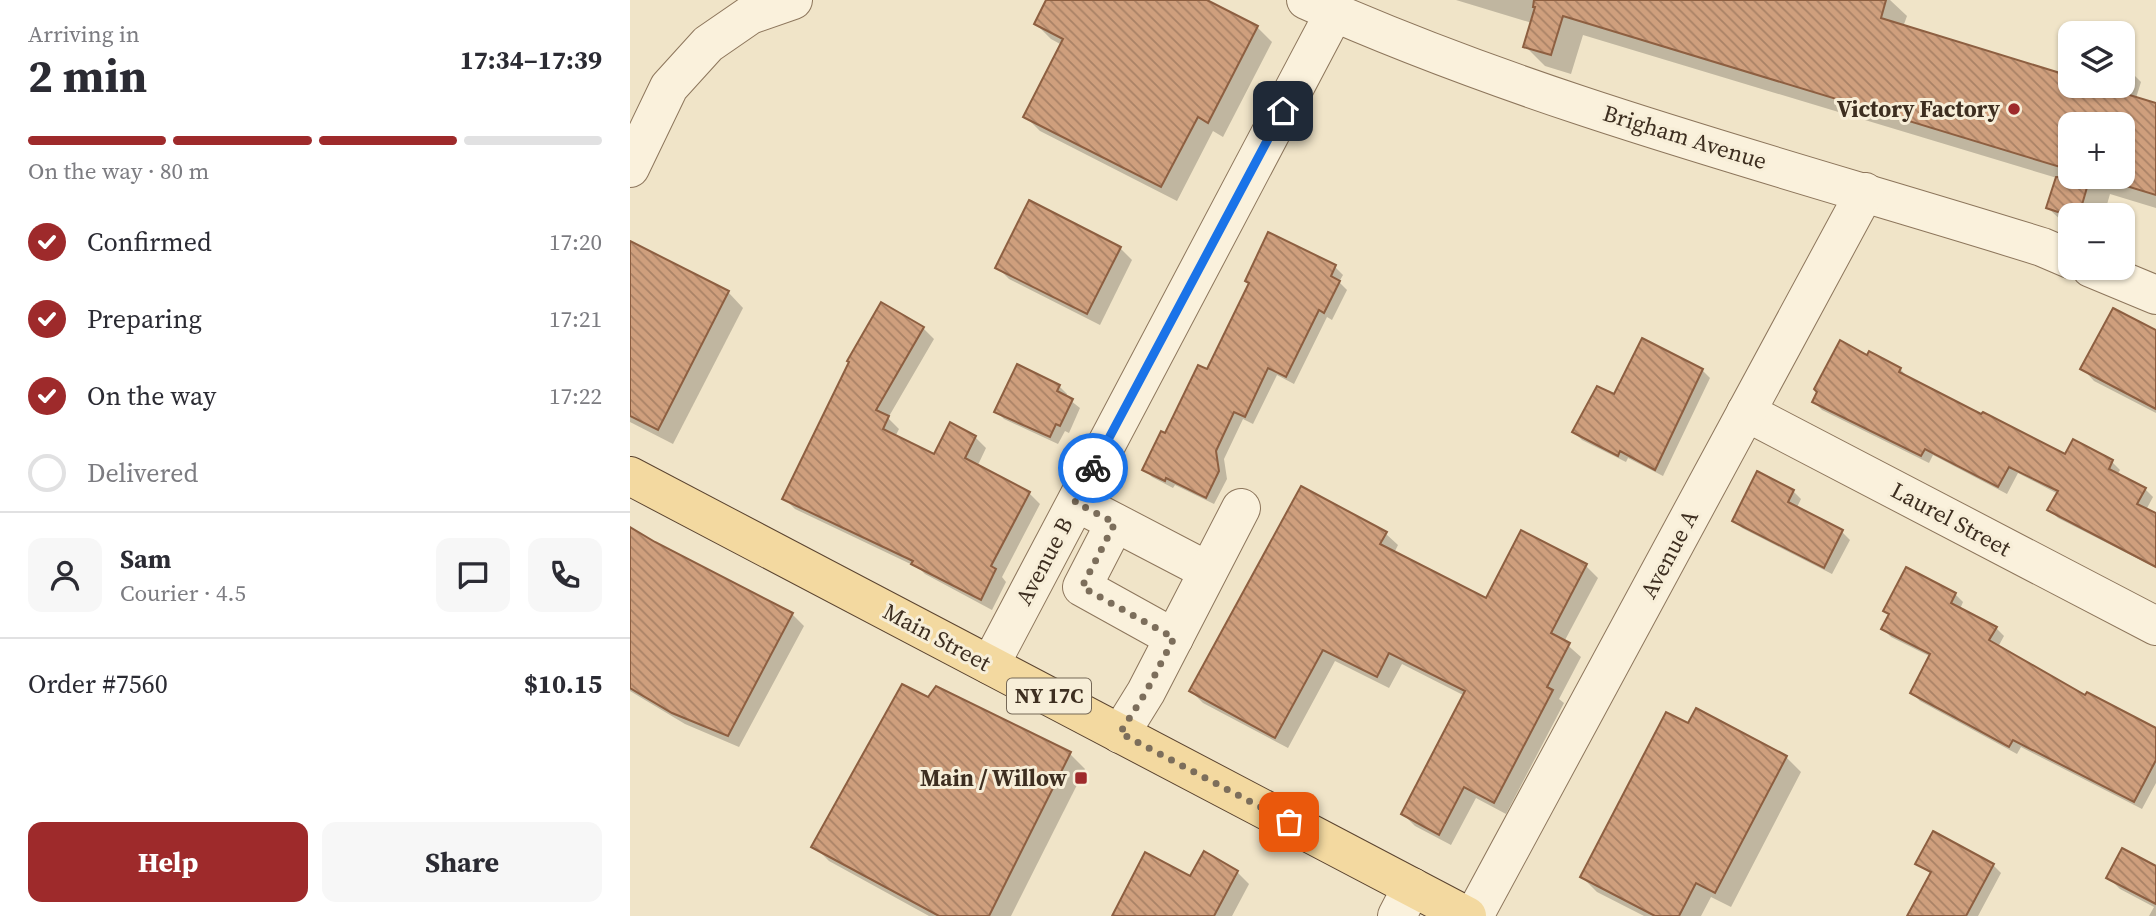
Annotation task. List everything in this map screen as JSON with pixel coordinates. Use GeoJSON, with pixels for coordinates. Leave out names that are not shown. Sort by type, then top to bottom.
{"type":"FeatureCollection","features":[{"type":"Feature","properties":{"kind":"main road","name":"Main Street"},"geometry":{"type":"LineString","coordinates":[[630,476],[1120,733],[1404,901],[1467,916]]}},
{"type":"Feature","properties":{"kind":"street"},"geometry":{"type":"LineString","coordinates":[[630,168],[669,87],[708,44],[750,15],[793,0]]}},
{"type":"Feature","properties":{"kind":"street","name":"Brigham Avenue"},"geometry":{"type":"LineString","coordinates":[[1320,6],[1502,78],[1692,141],[1865,192],[2058,254]]}},
{"type":"Feature","properties":{"kind":"street","name":"Avenue B"},"geometry":{"type":"LineString","coordinates":[[990,665],[1075,502],[1320,6]]}},
{"type":"Feature","properties":{"kind":"street","name":"Avenue A"},"geometry":{"type":"LineString","coordinates":[[1474,916],[1865,192]]}},
{"type":"Feature","properties":{"kind":"street"},"geometry":{"type":"LineString","coordinates":[[2120,280],[2156,295]]}},
{"type":"Feature","properties":{"kind":"street","name":"Laurel Street"},"geometry":{"type":"LineString","coordinates":[[1746,412],[2156,626]]}},
{"type":"Feature","properties":{"kind":"street"},"geometry":{"type":"LineString","coordinates":[[1075,502],[1208,570]]}},
{"type":"Feature","properties":{"kind":"street"},"geometry":{"type":"LineString","coordinates":[[1120,733],[1146,692],[1241,508]]}},
{"type":"Feature","properties":{"kind":"street"},"geometry":{"type":"LineString","coordinates":[[1115,523],[1082,587],[1174,638]]}},
{"type":"Feature","properties":{"kind":"building"},"geometry":{"type":"Polygon","coordinates":[[[1046,0],[1207,0],[1258,26],[1208,123],[1198,117],[1161,187],[1023,117],[1063,39],[1034,24],[1046,0]]]}},
{"type":"Feature","properties":{"kind":"building","name":"Victory Factory"},"geometry":{"type":"Polygon","coordinates":[[[1534,0],[1886,0],[1881,18],[2058,72],[2058,98],[2135,97],[2156,103],[2156,195],[2135,189],[2135,112],[2058,112],[2058,166],[1563,16],[1551,55],[1523,47],[1534,0]]]}},
{"type":"Feature","properties":{"kind":"building"},"geometry":{"type":"Polygon","coordinates":[[[2056,177],[2058,189],[2087,189],[2082,203],[2058,203],[2058,212],[2046,208],[2056,177]]]}},
{"type":"Feature","properties":{"kind":"building"},"geometry":{"type":"Polygon","coordinates":[[[1029,200],[1121,247],[1087,314],[995,268],[1029,200]]]}},
{"type":"Feature","properties":{"kind":"building"},"geometry":{"type":"Polygon","coordinates":[[[1268,232],[1336,265],[1331,276],[1340,281],[1324,313],[1319,310],[1286,377],[1268,368],[1245,417],[1234,412],[1216,451],[1219,471],[1206,498],[1166,478],[1165,481],[1142,470],[1161,431],[1165,433],[1198,365],[1207,369],[1249,283],[1245,281],[1268,232]]]}},
{"type":"Feature","properties":{"kind":"building"},"geometry":{"type":"Polygon","coordinates":[[[630,241],[729,291],[658,430],[630,416],[630,241]]]}},
{"type":"Feature","properties":{"kind":"building"},"geometry":{"type":"Polygon","coordinates":[[[881,302],[924,327],[876,410],[889,416],[883,429],[934,454],[950,422],[976,436],[965,458],[1030,492],[991,566],[996,569],[981,600],[911,564],[913,561],[782,499],[849,362],[847,361],[881,302]]]}},
{"type":"Feature","properties":{"kind":"building"},"geometry":{"type":"Polygon","coordinates":[[[2113,308],[2156,330],[2156,409],[2080,369],[2113,308]]]}},
{"type":"Feature","properties":{"kind":"building"},"geometry":{"type":"Polygon","coordinates":[[[1642,338],[1703,369],[1655,470],[1620,451],[1618,456],[1572,432],[1597,386],[1614,394],[1642,338]]]}},
{"type":"Feature","properties":{"kind":"building"},"geometry":{"type":"Polygon","coordinates":[[[1840,340],[1867,355],[1869,351],[1901,368],[1899,372],[2065,454],[2073,439],[2113,460],[2109,469],[2146,488],[2137,504],[2156,513],[2156,567],[2047,510],[2058,491],[2009,467],[1998,487],[1925,449],[1921,456],[1812,402],[1817,392],[1814,389],[1840,340]]]}},
{"type":"Feature","properties":{"kind":"building"},"geometry":{"type":"Polygon","coordinates":[[[1017,364],[1060,385],[1057,391],[1073,399],[1060,426],[1056,424],[1050,437],[994,412],[1017,364]]]}},
{"type":"Feature","properties":{"kind":"building"},"geometry":{"type":"Polygon","coordinates":[[[1757,471],[1794,490],[1788,502],[1843,530],[1824,568],[1732,521],[1757,471]]]}},
{"type":"Feature","properties":{"kind":"building"},"geometry":{"type":"Polygon","coordinates":[[[1301,486],[1387,532],[1380,544],[1486,598],[1521,530],[1587,564],[1551,633],[1570,643],[1547,687],[1553,690],[1494,803],[1464,787],[1439,835],[1401,814],[1465,691],[1389,653],[1377,677],[1323,650],[1275,738],[1189,691],[1301,486]]]}},
{"type":"Feature","properties":{"kind":"building"},"geometry":{"type":"Polygon","coordinates":[[[630,527],[793,613],[728,736],[672,713],[630,688],[630,527]]]}},
{"type":"Feature","properties":{"kind":"building"},"geometry":{"type":"Polygon","coordinates":[[[1906,567],[1956,593],[1951,603],[1997,627],[1989,640],[2085,695],[2087,692],[2156,728],[2156,760],[2134,802],[2013,740],[2009,747],[1910,693],[1930,654],[1881,629],[1889,614],[1883,611],[1906,567]]]}},
{"type":"Feature","properties":{"kind":"building"},"geometry":{"type":"Polygon","coordinates":[[[902,684],[928,697],[936,686],[1071,752],[989,916],[939,916],[811,847],[902,684]]]}},
{"type":"Feature","properties":{"kind":"building"},"geometry":{"type":"Polygon","coordinates":[[[1696,708],[1787,756],[1715,893],[1696,883],[1679,916],[1655,916],[1580,877],[1666,712],[1688,723],[1696,708]]]}},
{"type":"Feature","properties":{"kind":"building"},"geometry":{"type":"Polygon","coordinates":[[[1933,831],[1994,864],[1966,916],[1907,916],[1931,872],[1915,864],[1933,831]]]}},
{"type":"Feature","properties":{"kind":"building"},"geometry":{"type":"Polygon","coordinates":[[[2122,848],[2156,866],[2156,904],[2106,878],[2122,848]]]}},
{"type":"Feature","properties":{"kind":"building"},"geometry":{"type":"Polygon","coordinates":[[[1204,851],[1238,871],[1214,916],[1112,916],[1145,852],[1190,876],[1204,851]]]}},
{"type":"Feature","properties":{"kind":"way so far"},"geometry":{"type":"LineString","coordinates":[[1093,468],[1075,502],[1115,523],[1082,587],[1174,638],[1146,692],[1120,733],[1289,822]]}},
{"type":"Feature","properties":{"kind":"place","name":"Victory Factory"},"geometry":{"type":"Point","coordinates":[2014,109]}},
{"type":"Feature","properties":{"kind":"place","name":"Main / Willow"},"geometry":{"type":"Point","coordinates":[1081,778]}},
{"type":"Feature","properties":{"kind":"route"},"geometry":{"type":"LineString","coordinates":[[1093,468],[1283,111]]}}]}
